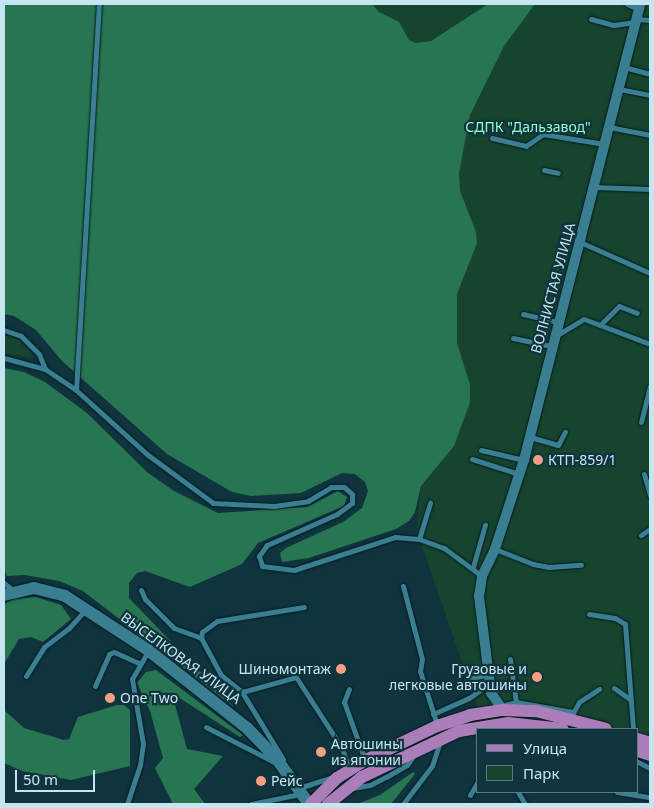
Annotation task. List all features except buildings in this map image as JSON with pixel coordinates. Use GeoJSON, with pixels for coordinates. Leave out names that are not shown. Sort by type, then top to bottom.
{"type":"FeatureCollection","features":[{"type":"Feature","properties":{"kind":"main road","name":"ВЫСЕЛКОВАЯ УЛИЦА"},"geometry":{"type":"LineString","coordinates":[[328,804],[348,770],[437,726],[470,715],[502,708],[536,711],[572,715],[604,728]]}},
{"type":"Feature","properties":{"kind":"main road","name":"ВЫСЕЛКОВАЯ УЛИЦА"},"geometry":{"type":"LineString","coordinates":[[437,726],[479,728],[530,723],[557,728]]}},
{"type":"Feature","properties":{"kind":"main road","name":"ВЫСЕЛКОВАЯ УЛИЦА"},"geometry":{"type":"LineString","coordinates":[[310,804],[341,783],[418,748],[437,726]]}},
{"type":"Feature","properties":{"kind":"street","name":"ВОЛНИСТАЯ УЛИЦА"},"geometry":{"type":"LineString","coordinates":[[482,576],[495,549],[524,460],[637,14]]}},
{"type":"Feature","properties":{"kind":"street"},"geometry":{"type":"LineString","coordinates":[[482,576],[479,596],[489,679],[493,697],[502,708]]}},
{"type":"Feature","properties":{"kind":"street","name":"ВЫСЕЛКОВАЯ УЛИЦА"},"geometry":{"type":"LineString","coordinates":[[9,593],[47,590],[86,609],[148,650],[247,728],[283,769],[310,804]]}},
{"type":"Feature","properties":{"kind":"lane"},"geometry":{"type":"LineString","coordinates":[[76,390],[99,4]]}},
{"type":"Feature","properties":{"kind":"lane"},"geometry":{"type":"LineString","coordinates":[[627,4],[637,14],[650,20]]}},
{"type":"Feature","properties":{"kind":"lane"},"geometry":{"type":"LineString","coordinates":[[590,19],[614,25],[637,14]]}},
{"type":"Feature","properties":{"kind":"lane"},"geometry":{"type":"LineString","coordinates":[[624,66],[650,74]]}},
{"type":"Feature","properties":{"kind":"lane"},"geometry":{"type":"LineString","coordinates":[[618,89],[650,95]]}},
{"type":"Feature","properties":{"kind":"lane"},"geometry":{"type":"LineString","coordinates":[[608,127],[650,135]]}},
{"type":"Feature","properties":{"kind":"lane"},"geometry":{"type":"LineString","coordinates":[[492,138],[526,146],[543,134],[604,144]]}},
{"type":"Feature","properties":{"kind":"lane"},"geometry":{"type":"LineString","coordinates":[[544,170],[558,173]]}},
{"type":"Feature","properties":{"kind":"lane"},"geometry":{"type":"LineString","coordinates":[[593,183],[650,188]]}},
{"type":"Feature","properties":{"kind":"lane"},"geometry":{"type":"LineString","coordinates":[[580,242],[650,273]]}},
{"type":"Feature","properties":{"kind":"lane"},"geometry":{"type":"LineString","coordinates":[[600,325],[610,311],[619,306],[637,313]]}},
{"type":"Feature","properties":{"kind":"lane"},"geometry":{"type":"LineString","coordinates":[[522,314],[558,322]]}},
{"type":"Feature","properties":{"kind":"lane"},"geometry":{"type":"LineString","coordinates":[[513,338],[553,341],[580,319],[650,344]]}},
{"type":"Feature","properties":{"kind":"lane"},"geometry":{"type":"LineString","coordinates":[[4,330],[21,336],[39,354],[45,369]]}},
{"type":"Feature","properties":{"kind":"lane"},"geometry":{"type":"LineString","coordinates":[[4,358],[45,369],[76,390],[148,455],[197,494],[213,503],[274,506],[308,501],[331,487],[344,486],[352,494],[352,503],[337,514],[267,545],[259,556],[262,566],[294,570],[374,541],[395,537],[419,539],[444,548],[473,567],[482,576]]}},
{"type":"Feature","properties":{"kind":"lane"},"geometry":{"type":"LineString","coordinates":[[641,422],[650,386]]}},
{"type":"Feature","properties":{"kind":"lane"},"geometry":{"type":"LineString","coordinates":[[530,438],[558,445],[565,432]]}},
{"type":"Feature","properties":{"kind":"lane"},"geometry":{"type":"LineString","coordinates":[[481,450],[524,460]]}},
{"type":"Feature","properties":{"kind":"lane"},"geometry":{"type":"LineString","coordinates":[[472,459],[520,474]]}},
{"type":"Feature","properties":{"kind":"lane"},"geometry":{"type":"LineString","coordinates":[[644,474],[650,495]]}},
{"type":"Feature","properties":{"kind":"lane"},"geometry":{"type":"LineString","coordinates":[[419,539],[430,503]]}},
{"type":"Feature","properties":{"kind":"lane"},"geometry":{"type":"LineString","coordinates":[[473,567],[485,525]]}},
{"type":"Feature","properties":{"kind":"lane"},"geometry":{"type":"LineString","coordinates":[[641,535],[650,529]]}},
{"type":"Feature","properties":{"kind":"lane"},"geometry":{"type":"LineString","coordinates":[[495,549],[533,564],[549,567],[581,565]]}},
{"type":"Feature","properties":{"kind":"lane"},"geometry":{"type":"LineString","coordinates":[[4,583],[9,593]]}},
{"type":"Feature","properties":{"kind":"lane"},"geometry":{"type":"LineString","coordinates":[[402,586],[422,658],[420,671],[437,726],[435,760],[402,804]]}},
{"type":"Feature","properties":{"kind":"lane"},"geometry":{"type":"LineString","coordinates":[[141,590],[145,599],[174,628],[201,638]]}},
{"type":"Feature","properties":{"kind":"lane"},"geometry":{"type":"LineString","coordinates":[[206,727],[283,769],[286,764],[242,692],[221,675],[201,638],[202,632],[217,621],[304,607]]}},
{"type":"Feature","properties":{"kind":"lane"},"geometry":{"type":"LineString","coordinates":[[26,676],[44,647],[69,628],[86,609]]}},
{"type":"Feature","properties":{"kind":"lane"},"geometry":{"type":"LineString","coordinates":[[589,614],[615,618],[625,624],[633,728]]}},
{"type":"Feature","properties":{"kind":"lane"},"geometry":{"type":"LineString","coordinates":[[127,804],[140,765],[143,744],[132,679],[139,663],[148,650]]}},
{"type":"Feature","properties":{"kind":"lane"},"geometry":{"type":"LineString","coordinates":[[95,686],[109,654],[114,652],[139,663]]}},
{"type":"Feature","properties":{"kind":"lane"},"geometry":{"type":"LineString","coordinates":[[510,659],[516,702]]}},
{"type":"Feature","properties":{"kind":"lane"},"geometry":{"type":"LineString","coordinates":[[242,692],[296,677],[342,748],[348,770]]}},
{"type":"Feature","properties":{"kind":"lane"},"geometry":{"type":"LineString","coordinates":[[466,680],[489,679]]}},
{"type":"Feature","properties":{"kind":"lane"},"geometry":{"type":"LineString","coordinates":[[437,726],[489,679]]}},
{"type":"Feature","properties":{"kind":"lane"},"geometry":{"type":"LineString","coordinates":[[614,688],[630,699]]}},
{"type":"Feature","properties":{"kind":"lane"},"geometry":{"type":"LineString","coordinates":[[348,689],[344,702],[366,760]]}},
{"type":"Feature","properties":{"kind":"lane"},"geometry":{"type":"LineString","coordinates":[[502,708],[516,702],[572,715],[579,702],[599,689]]}},
{"type":"Feature","properties":{"kind":"lane"},"geometry":{"type":"LineString","coordinates":[[251,804],[296,788],[341,783]]}},
{"type":"Feature","properties":{"kind":"lane"},"geometry":{"type":"LineString","coordinates":[[470,795],[477,783]]}},
{"type":"Feature","properties":{"kind":"lane"},"geometry":{"type":"LineString","coordinates":[[519,793],[525,804]]}},
{"type":"Feature","properties":{"kind":"lane"},"geometry":{"type":"LineString","coordinates":[[624,793],[650,797]]}},
{"type":"Feature","properties":{"kind":"green space"},"geometry":{"type":"Polygon","coordinates":[[[4,4],[372,4],[379,12],[399,22],[409,40],[416,43],[431,41],[488,4],[535,4],[504,46],[470,115],[459,173],[460,191],[476,232],[477,243],[457,294],[457,343],[470,385],[470,402],[454,446],[421,486],[415,512],[409,521],[396,529],[309,558],[282,562],[280,553],[286,548],[343,522],[362,508],[368,491],[365,482],[355,474],[342,473],[301,493],[251,496],[232,492],[167,454],[62,361],[36,330],[14,316],[4,314],[4,4]]]}},
{"type":"Feature","properties":{"kind":"green space","name":"СДПК \"Дальзавод\""},"geometry":{"type":"Polygon","coordinates":[[[346,4],[650,4],[650,740],[639,736],[639,728],[612,728],[592,722],[478,709],[417,531],[423,453],[346,4]]]}},
{"type":"Feature","properties":{"kind":"green space"},"geometry":{"type":"Polygon","coordinates":[[[4,335],[19,340],[33,354],[34,359],[4,353],[4,335]]]}},
{"type":"Feature","properties":{"kind":"green space"},"geometry":{"type":"Polygon","coordinates":[[[4,368],[24,372],[45,382],[87,413],[147,472],[174,491],[218,513],[307,507],[338,491],[347,497],[344,506],[258,543],[242,564],[190,587],[145,571],[137,573],[129,583],[129,598],[234,707],[83,591],[59,581],[25,575],[7,576],[4,569],[4,368]]]}},
{"type":"Feature","properties":{"kind":"green space"},"geometry":{"type":"Polygon","coordinates":[[[36,597],[61,605],[71,619],[43,642],[31,637],[19,639],[4,664],[4,604],[14,599],[36,597]]]}},
{"type":"Feature","properties":{"kind":"green space"},"geometry":{"type":"Polygon","coordinates":[[[156,670],[243,735],[240,737],[178,697],[174,701],[187,749],[223,756],[194,789],[205,804],[173,804],[155,768],[163,758],[150,711],[137,683],[146,672],[156,670]]]}},
{"type":"Feature","properties":{"kind":"green space"},"geometry":{"type":"Polygon","coordinates":[[[117,705],[124,705],[130,710],[130,766],[71,780],[22,771],[4,763],[4,710],[24,728],[64,740],[69,739],[78,717],[117,705]]]}},
{"type":"Feature","properties":{"kind":"green space"},"geometry":{"type":"Polygon","coordinates":[[[413,772],[415,774],[391,804],[357,804],[380,795],[413,772]]]}},
{"type":"Feature","properties":{"kind":"place","name":"КТП-859/1"},"geometry":{"type":"Point","coordinates":[538,460]}},
{"type":"Feature","properties":{"kind":"place","name":"Шиномонтаж"},"geometry":{"type":"Point","coordinates":[341,669]}},
{"type":"Feature","properties":{"kind":"place","name":"Грузовые и легковые автошины"},"geometry":{"type":"Point","coordinates":[537,677]}},
{"type":"Feature","properties":{"kind":"place","name":"One Two"},"geometry":{"type":"Point","coordinates":[110,698]}},
{"type":"Feature","properties":{"kind":"place","name":"Автошины из японии"},"geometry":{"type":"Point","coordinates":[321,752]}},
{"type":"Feature","properties":{"kind":"place","name":"Рейс"},"geometry":{"type":"Point","coordinates":[261,781]}}]}
